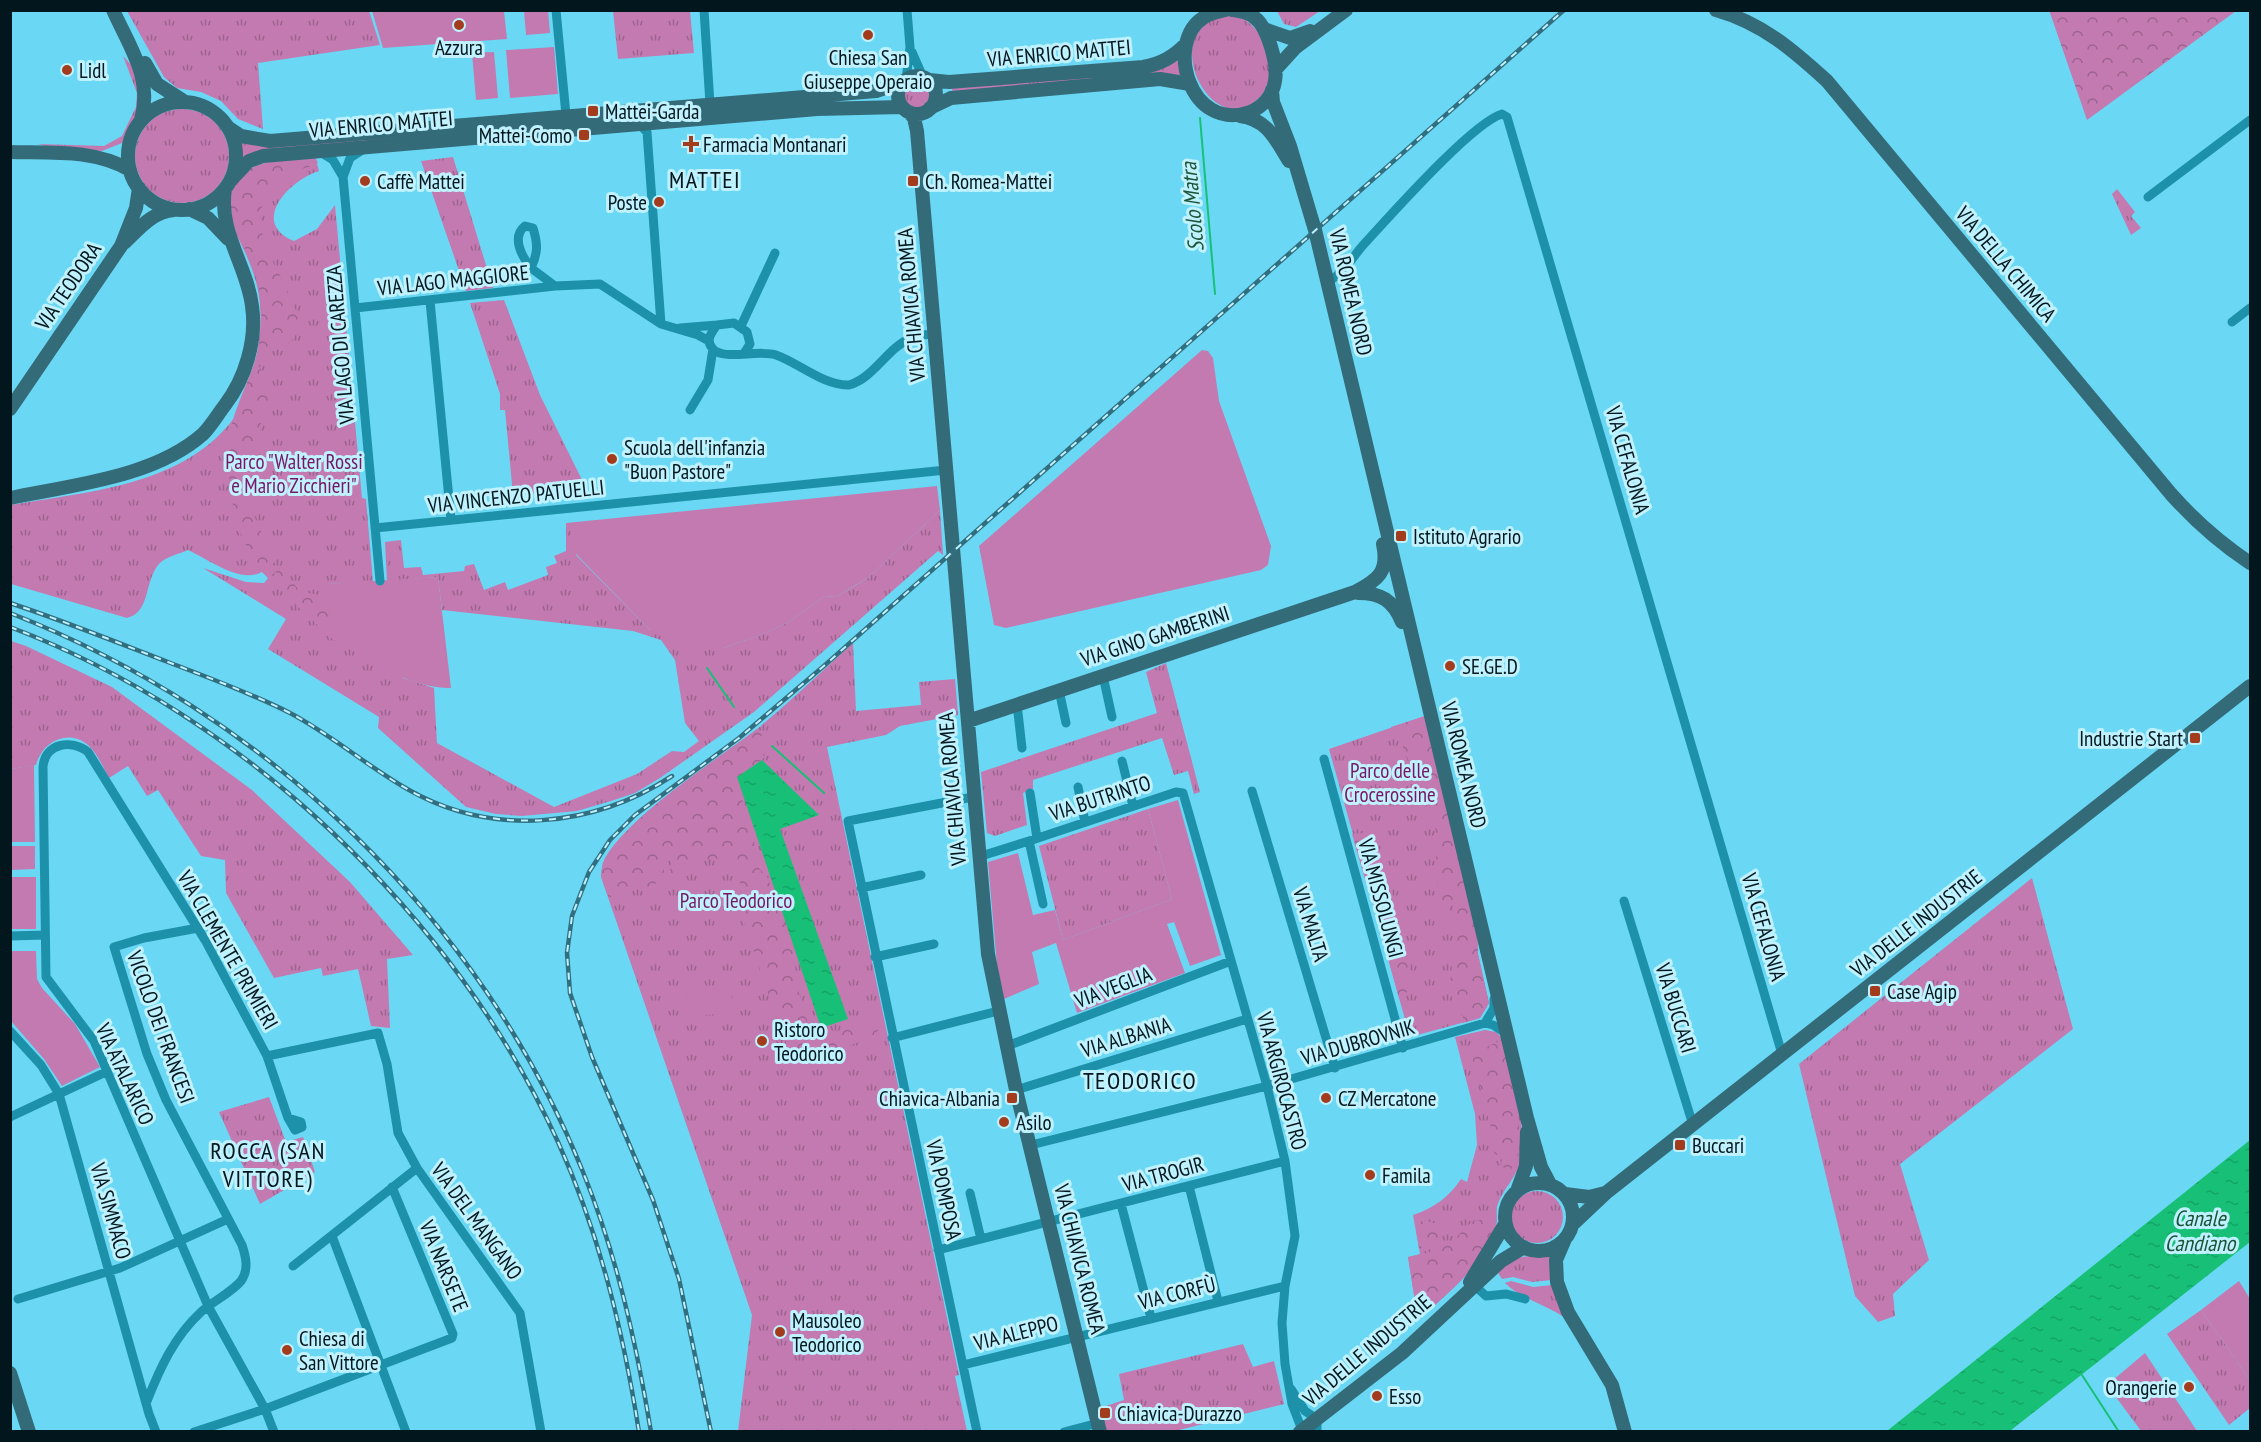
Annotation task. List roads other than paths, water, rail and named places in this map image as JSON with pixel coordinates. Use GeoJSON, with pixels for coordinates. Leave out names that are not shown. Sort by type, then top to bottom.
{"type":"FeatureCollection","features":[{"type":"Feature","properties":{"kind":"street"},"geometry":{"type":"LineString","coordinates":[[113,10],[145,82],[146,104],[131,139],[128,157],[130,170],[139,188],[156,203],[208,218],[228,238]]}},
{"type":"Feature","properties":{"kind":"street"},"geometry":{"type":"LineString","coordinates":[[10,498],[107,478],[167,458],[203,433],[239,387],[250,348],[253,307],[242,267],[228,238],[223,203],[236,153],[229,128],[219,116],[206,107],[185,102],[157,84],[121,10]]}},
{"type":"Feature","properties":{"kind":"street"},"geometry":{"type":"LineString","coordinates":[[556,10],[566,115]]}},
{"type":"Feature","properties":{"kind":"street"},"geometry":{"type":"LineString","coordinates":[[704,10],[711,104]]}},
{"type":"Feature","properties":{"kind":"street"},"geometry":{"type":"LineString","coordinates":[[907,10],[910,47],[905,81],[898,97],[906,109],[928,110],[936,94],[910,47]]}},
{"type":"Feature","properties":{"kind":"street"},"geometry":{"type":"LineString","coordinates":[[1212,12],[1225,10]]}},
{"type":"Feature","properties":{"kind":"street"},"geometry":{"type":"LineString","coordinates":[[1232,10],[1251,13],[1264,29],[1275,70],[1272,90],[1268,98],[1255,110],[1237,116]]}},
{"type":"Feature","properties":{"kind":"street"},"geometry":{"type":"LineString","coordinates":[[1275,70],[1295,48],[1346,10]]}},
{"type":"Feature","properties":{"kind":"street","name":"VIA DELLA CHIMICA"},"geometry":{"type":"LineString","coordinates":[[1716,10],[1743,19],[1784,42],[1827,81],[2171,494],[2224,545],[2250,563]]}},
{"type":"Feature","properties":{"kind":"street","name":"VIA ENRICO MATTEI"},"geometry":{"type":"LineString","coordinates":[[926,79],[949,82],[1157,64],[1174,55],[1186,44],[1195,25],[1212,12]]}},
{"type":"Feature","properties":{"kind":"street"},"geometry":{"type":"LineString","coordinates":[[1264,29],[1281,36],[1298,37],[1331,21]]}},
{"type":"Feature","properties":{"kind":"street"},"geometry":{"type":"LineString","coordinates":[[1186,44],[1190,84]]}},
{"type":"Feature","properties":{"kind":"street","name":"VIA ENRICO MATTEI"},"geometry":{"type":"LineString","coordinates":[[928,110],[951,98],[1160,78],[1190,84]]}},
{"type":"Feature","properties":{"kind":"street"},"geometry":{"type":"LineString","coordinates":[[905,81],[926,79]]}},
{"type":"Feature","properties":{"kind":"street","name":"VIA ENRICO MATTEI"},"geometry":{"type":"LineString","coordinates":[[229,128],[241,136],[270,141],[876,91],[905,81]]}},
{"type":"Feature","properties":{"kind":"street","name":"VIA ROMEA NORD"},"geometry":{"type":"LineString","coordinates":[[1190,84],[1202,104],[1210,111],[1248,117],[1266,126],[1299,177]]}},
{"type":"Feature","properties":{"kind":"street","name":"VIA ROMEA NORD"},"geometry":{"type":"LineString","coordinates":[[1272,90],[1273,102],[1299,177],[1328,282],[1381,515],[1527,1118],[1541,1167],[1550,1184]]}},
{"type":"Feature","properties":{"kind":"street"},"geometry":{"type":"LineString","coordinates":[[141,120],[162,105],[185,102]]}},
{"type":"Feature","properties":{"kind":"street","name":"VIA ENRICO MATTEI"},"geometry":{"type":"LineString","coordinates":[[228,184],[249,161],[263,156],[642,128],[658,122],[818,110],[906,109]]}},
{"type":"Feature","properties":{"kind":"street","name":"VIA CHIAVICA ROMEA"},"geometry":{"type":"LineString","coordinates":[[906,109],[914,118],[917,131],[988,954],[1016,1090],[1099,1427]]}},
{"type":"Feature","properties":{"kind":"street","name":"VIA CHIAVICA ROMEA"},"geometry":{"type":"LineString","coordinates":[[917,131],[928,110]]}},
{"type":"Feature","properties":{"kind":"street","name":"VIA CEFALONIA"},"geometry":{"type":"LineString","coordinates":[[1328,282],[1344,272],[1363,245],[1460,144],[1495,117],[1502,114],[1507,117],[1782,1054]]}},
{"type":"Feature","properties":{"kind":"street"},"geometry":{"type":"LineString","coordinates":[[2148,197],[2250,120]]}},
{"type":"Feature","properties":{"kind":"street"},"geometry":{"type":"LineString","coordinates":[[642,128],[661,324]]}},
{"type":"Feature","properties":{"kind":"street"},"geometry":{"type":"LineString","coordinates":[[93,156],[115,152],[131,139]]}},
{"type":"Feature","properties":{"kind":"street"},"geometry":{"type":"LineString","coordinates":[[343,177],[350,158],[369,147]]}},
{"type":"Feature","properties":{"kind":"street"},"geometry":{"type":"LineString","coordinates":[[318,151],[333,160],[343,177]]}},
{"type":"Feature","properties":{"kind":"street"},"geometry":{"type":"LineString","coordinates":[[10,152],[93,156],[108,159],[130,170]]}},
{"type":"Feature","properties":{"kind":"street","name":"VIA LAGO DI CAREZZA"},"geometry":{"type":"LineString","coordinates":[[343,177],[380,581]]}},
{"type":"Feature","properties":{"kind":"street"},"geometry":{"type":"LineString","coordinates":[[183,209],[215,199],[228,184]]}},
{"type":"Feature","properties":{"kind":"street","name":"VIA TEODORA"},"geometry":{"type":"LineString","coordinates":[[10,409],[120,246],[136,208],[139,188]]}},
{"type":"Feature","properties":{"kind":"street","name":"VIA TEODORA"},"geometry":{"type":"LineString","coordinates":[[120,246],[150,218],[164,211],[183,209]]}},
{"type":"Feature","properties":{"kind":"street"},"geometry":{"type":"LineString","coordinates":[[741,326],[775,253]]}},
{"type":"Feature","properties":{"kind":"street","name":"VIA LAGO MAGGIORE"},"geometry":{"type":"LineString","coordinates":[[531,268],[555,286]]}},
{"type":"Feature","properties":{"kind":"street","name":"VIA LAGO MAGGIORE"},"geometry":{"type":"LineString","coordinates":[[355,308],[430,302],[555,286],[600,284],[661,324],[677,328],[711,345]]}},
{"type":"Feature","properties":{"kind":"street"},"geometry":{"type":"LineString","coordinates":[[430,302],[451,520]]}},
{"type":"Feature","properties":{"kind":"street"},"geometry":{"type":"LineString","coordinates":[[2232,322],[2250,308]]}},
{"type":"Feature","properties":{"kind":"street"},"geometry":{"type":"LineString","coordinates":[[690,410],[708,380],[711,345],[717,325],[734,323],[741,326],[747,332],[750,344],[745,352]]}},
{"type":"Feature","properties":{"kind":"street","name":"VIA LAGO MAGGIORE"},"geometry":{"type":"LineString","coordinates":[[677,328],[717,325]]}},
{"type":"Feature","properties":{"kind":"street"},"geometry":{"type":"LineString","coordinates":[[711,345],[721,355],[734,356],[745,352],[775,354],[836,383],[849,385],[867,375],[903,342],[916,336],[935,334]]}},
{"type":"Feature","properties":{"kind":"street","name":"VIA VINCENZO PATUELLI"},"geometry":{"type":"LineString","coordinates":[[375,528],[946,470]]}},
{"type":"Feature","properties":{"kind":"street"},"geometry":{"type":"LineString","coordinates":[[1381,515],[1379,528],[1384,558],[1382,573],[1375,587],[1397,609],[1404,626],[1412,636]]}},
{"type":"Feature","properties":{"kind":"street","name":"VIA GINO GAMBERINI"},"geometry":{"type":"LineString","coordinates":[[968,721],[1355,592],[1375,587],[1390,593],[1399,585]]}},
{"type":"Feature","properties":{"kind":"street"},"geometry":{"type":"LineString","coordinates":[[1103,676],[1112,717]]}},
{"type":"Feature","properties":{"kind":"street","name":"VIA DELLE INDUSTRIE"},"geometry":{"type":"LineString","coordinates":[[1572,1225],[1607,1192],[2250,686]]}},
{"type":"Feature","properties":{"kind":"street"},"geometry":{"type":"LineString","coordinates":[[1059,690],[1066,723]]}},
{"type":"Feature","properties":{"kind":"street"},"geometry":{"type":"LineString","coordinates":[[1017,704],[1022,748]]}},
{"type":"Feature","properties":{"kind":"street","name":"VIA ATALARICO"},"geometry":{"type":"LineString","coordinates":[[122,807],[88,752],[83,748],[63,744],[46,755],[43,767],[45,968],[49,984],[71,1008],[94,1041],[208,1306],[265,1409],[274,1431]]}},
{"type":"Feature","properties":{"kind":"street","name":"VIA MISSOLUNGI"},"geometry":{"type":"LineString","coordinates":[[1324,759],[1403,1048]]}},
{"type":"Feature","properties":{"kind":"street"},"geometry":{"type":"LineString","coordinates":[[1122,761],[1133,806]]}},
{"type":"Feature","properties":{"kind":"street"},"geometry":{"type":"LineString","coordinates":[[1078,787],[1085,822]]}},
{"type":"Feature","properties":{"kind":"street","name":"VIA MALTA"},"geometry":{"type":"LineString","coordinates":[[1252,791],[1335,1068]]}},
{"type":"Feature","properties":{"kind":"street","name":"VIA BUTRINTO"},"geometry":{"type":"LineString","coordinates":[[978,857],[1176,792],[1183,793]]}},
{"type":"Feature","properties":{"kind":"street"},"geometry":{"type":"LineString","coordinates":[[1030,793],[1033,839]]}},
{"type":"Feature","properties":{"kind":"street","name":"VIA ARGIROCASTRO"},"geometry":{"type":"LineString","coordinates":[[1183,793],[1267,1086],[1285,1161],[1295,1236],[1284,1286],[1282,1323],[1288,1384],[1301,1431]]}},
{"type":"Feature","properties":{"kind":"street","name":"VIA POMPOSA"},"geometry":{"type":"LineString","coordinates":[[973,797],[848,821],[892,1038],[977,1431]]}},
{"type":"Feature","properties":{"kind":"street","name":"VIA CLEMENTE PRIMIERI"},"geometry":{"type":"LineString","coordinates":[[122,807],[198,928],[267,1056],[288,1118]]}},
{"type":"Feature","properties":{"kind":"street","name":"VIA BUTRINTO"},"geometry":{"type":"LineString","coordinates":[[1033,839],[1043,904]]}},
{"type":"Feature","properties":{"kind":"street"},"geometry":{"type":"LineString","coordinates":[[861,888],[921,875]]}},
{"type":"Feature","properties":{"kind":"street","name":"VIA BUCCARI"},"geometry":{"type":"LineString","coordinates":[[1624,901],[1693,1125]]}},
{"type":"Feature","properties":{"kind":"street","name":"VICOLO DEI FRANCESI"},"geometry":{"type":"LineString","coordinates":[[147,1401],[175,1340],[208,1306],[241,1281],[246,1271],[246,1258],[228,1218],[165,1100],[147,1054],[114,947],[144,938],[198,928]]}},
{"type":"Feature","properties":{"kind":"street"},"geometry":{"type":"LineString","coordinates":[[10,936],[45,935]]}},
{"type":"Feature","properties":{"kind":"street"},"geometry":{"type":"LineString","coordinates":[[875,957],[934,944]]}},
{"type":"Feature","properties":{"kind":"street","name":"VIA VEGLIA"},"geometry":{"type":"LineString","coordinates":[[1007,1046],[1231,962]]}},
{"type":"Feature","properties":{"kind":"street"},"geometry":{"type":"LineString","coordinates":[[1494,981],[1494,1008],[1485,1023],[1507,1034]]}},
{"type":"Feature","properties":{"kind":"street"},"geometry":{"type":"LineString","coordinates":[[892,1038],[998,1011]]}},
{"type":"Feature","properties":{"kind":"street","name":"VIA ALBANIA"},"geometry":{"type":"LineString","coordinates":[[1016,1090],[1247,1019]]}},
{"type":"Feature","properties":{"kind":"street","name":"VIA DUBROVNIK"},"geometry":{"type":"LineString","coordinates":[[1031,1145],[1335,1068],[1485,1023]]}},
{"type":"Feature","properties":{"kind":"street","name":"VIA SIMMACO"},"geometry":{"type":"LineString","coordinates":[[10,1031],[41,1065],[59,1094],[149,1414],[156,1431]]}},
{"type":"Feature","properties":{"kind":"street","name":"VIA DEL MANGANO"},"geometry":{"type":"LineString","coordinates":[[267,1056],[378,1033],[387,1064],[398,1133],[417,1168],[520,1312],[541,1431]]}},
{"type":"Feature","properties":{"kind":"street"},"geometry":{"type":"LineString","coordinates":[[10,1117],[108,1071]]}},
{"type":"Feature","properties":{"kind":"street","name":"VIA ROMEA NORD"},"geometry":{"type":"LineString","coordinates":[[1517,1191],[1526,1166],[1527,1118]]}},
{"type":"Feature","properties":{"kind":"street","name":"VIA TROGIR"},"geometry":{"type":"LineString","coordinates":[[939,1250],[1285,1161]]}},
{"type":"Feature","properties":{"kind":"street"},"geometry":{"type":"LineString","coordinates":[[293,1266],[417,1168]]}},
{"type":"Feature","properties":{"kind":"street"},"geometry":{"type":"LineString","coordinates":[[1565,1239],[1546,1250],[1524,1247],[1515,1242],[1505,1224],[1506,1206],[1517,1191],[1539,1182],[1550,1184],[1565,1194],[1571,1203],[1572,1225],[1557,1260],[1557,1282],[1568,1312],[1612,1385],[1625,1431]]}},
{"type":"Feature","properties":{"kind":"street"},"geometry":{"type":"LineString","coordinates":[[1189,1186],[1218,1301]]}},
{"type":"Feature","properties":{"kind":"street","name":"VIA NARSETE"},"geometry":{"type":"LineString","coordinates":[[194,1431],[265,1409],[449,1341],[453,1334],[392,1187]]}},
{"type":"Feature","properties":{"kind":"street"},"geometry":{"type":"LineString","coordinates":[[1565,1194],[1589,1197],[1607,1192]]}},
{"type":"Feature","properties":{"kind":"street"},"geometry":{"type":"LineString","coordinates":[[970,1193],[981,1239]]}},
{"type":"Feature","properties":{"kind":"street"},"geometry":{"type":"LineString","coordinates":[[1120,1204],[1151,1318]]}},
{"type":"Feature","properties":{"kind":"street"},"geometry":{"type":"LineString","coordinates":[[18,1299],[110,1271],[228,1218]]}},
{"type":"Feature","properties":{"kind":"street","name":"VIA DELLE INDUSTRIE"},"geometry":{"type":"LineString","coordinates":[[1301,1431],[1317,1425],[1402,1353],[1460,1299],[1474,1281],[1505,1224]]}},
{"type":"Feature","properties":{"kind":"street"},"geometry":{"type":"LineString","coordinates":[[332,1236],[406,1431]]}},
{"type":"Feature","properties":{"kind":"street","name":"VIA DELLE INDUSTRIE"},"geometry":{"type":"LineString","coordinates":[[1474,1281],[1524,1247]]}},
{"type":"Feature","properties":{"kind":"street"},"geometry":{"type":"LineString","coordinates":[[1474,1281],[1486,1296],[1506,1294],[1525,1299]]}},
{"type":"Feature","properties":{"kind":"street","name":"VIA CORFÙ"},"geometry":{"type":"LineString","coordinates":[[1078,1336],[1284,1286]]}},
{"type":"Feature","properties":{"kind":"street"},"geometry":{"type":"LineString","coordinates":[[1568,1324],[1581,1334]]}},
{"type":"Feature","properties":{"kind":"street","name":"VIA ALEPPO"},"geometry":{"type":"LineString","coordinates":[[963,1365],[1078,1336]]}},
{"type":"Feature","properties":{"kind":"street"},"geometry":{"type":"LineString","coordinates":[[10,1373],[29,1431]]}},
{"type":"Feature","properties":{"kind":"street","name":"VIA ARGIROCASTRO"},"geometry":{"type":"LineString","coordinates":[[1288,1384],[1317,1425]]}},
{"type":"Feature","properties":{"kind":"street","name":"VIA SIMMACO"},"geometry":{"type":"LineString","coordinates":[[146,1431],[149,1414]]}},
{"type":"Feature","properties":{"kind":"street"},"geometry":{"type":"LineString","coordinates":[[1064,1431],[1099,1427]]}},
{"type":"Feature","properties":{"kind":"water"},"geometry":{"type":"Polygon","coordinates":[[[762,760],[819,815],[780,829],[848,1019],[821,1028],[737,777],[762,760]]]}},
{"type":"Feature","properties":{"kind":"water","name":"Canale Candiano"},"geometry":{"type":"Polygon","coordinates":[[[2250,1140],[2250,1242],[2010,1431],[1887,1431],[2250,1140]]]}},
{"type":"Feature","properties":{"kind":"waterway","name":"Scolo Matra"},"geometry":{"type":"LineString","coordinates":[[1200,118],[1215,294]]}},
{"type":"Feature","properties":{"kind":"waterway"},"geometry":{"type":"LineString","coordinates":[[707,668],[734,707]]}},
{"type":"Feature","properties":{"kind":"waterway"},"geometry":{"type":"LineString","coordinates":[[772,746],[824,793]]}},
{"type":"Feature","properties":{"kind":"waterway"},"geometry":{"type":"LineString","coordinates":[[2082,1375],[2119,1432]]}},
{"type":"Feature","properties":{"kind":"railway"},"geometry":{"type":"LineString","coordinates":[[711,1432],[679,1279],[653,1200],[592,1057],[570,993],[567,953],[572,916],[589,872],[610,840],[635,815],[739,738],[825,665],[1564,10]]}},
{"type":"Feature","properties":{"kind":"railway"},"geometry":{"type":"LineString","coordinates":[[10,603],[260,699],[305,722],[409,790],[441,805],[474,815],[508,820],[542,820],[576,816],[609,807],[672,776]]}},
{"type":"Feature","properties":{"kind":"railway"},"geometry":{"type":"LineString","coordinates":[[10,613],[103,655],[192,706],[276,766],[354,834],[424,910],[486,991],[540,1079],[583,1172],[616,1267],[639,1365],[651,1432]]}},
{"type":"Feature","properties":{"kind":"railway"},"geometry":{"type":"LineString","coordinates":[[10,627],[96,665],[179,713],[259,769],[333,833],[401,903],[462,979],[514,1059],[558,1142],[573,1177],[608,1284],[626,1357],[639,1432]]}},
{"type":"Feature","properties":{"kind":"place","name":"Azzura"},"geometry":{"type":"Point","coordinates":[459,25]}},
{"type":"Feature","properties":{"kind":"place","name":"Chiesa San Giuseppe Operaio"},"geometry":{"type":"Point","coordinates":[868,35]}},
{"type":"Feature","properties":{"kind":"place","name":"Lidl"},"geometry":{"type":"Point","coordinates":[67,70]}},
{"type":"Feature","properties":{"kind":"place","name":"Mattei-Garda"},"geometry":{"type":"Point","coordinates":[593,111]}},
{"type":"Feature","properties":{"kind":"place","name":"Mattei-Como"},"geometry":{"type":"Point","coordinates":[584,135]}},
{"type":"Feature","properties":{"kind":"place","name":"Farmacia Montanari"},"geometry":{"type":"Point","coordinates":[691,144]}},
{"type":"Feature","properties":{"kind":"place","name":"Caffè Mattei"},"geometry":{"type":"Point","coordinates":[365,181]}},
{"type":"Feature","properties":{"kind":"place","name":"Ch. Romea-Mattei"},"geometry":{"type":"Point","coordinates":[913,181]}},
{"type":"Feature","properties":{"kind":"place","name":"Poste"},"geometry":{"type":"Point","coordinates":[659,202]}},
{"type":"Feature","properties":{"kind":"place","name":"Scuola dell'infanzia \"Buon Pastore\""},"geometry":{"type":"Point","coordinates":[612,459]}},
{"type":"Feature","properties":{"kind":"place","name":"Istituto Agrario"},"geometry":{"type":"Point","coordinates":[1401,536]}},
{"type":"Feature","properties":{"kind":"place","name":"SE.GE.D"},"geometry":{"type":"Point","coordinates":[1450,666]}},
{"type":"Feature","properties":{"kind":"place","name":"Industrie Start"},"geometry":{"type":"Point","coordinates":[2195,738]}},
{"type":"Feature","properties":{"kind":"place","name":"Case Agip"},"geometry":{"type":"Point","coordinates":[1875,991]}},
{"type":"Feature","properties":{"kind":"place","name":"Ristoro Teodorico"},"geometry":{"type":"Point","coordinates":[762,1041]}},
{"type":"Feature","properties":{"kind":"place","name":"Chiavica-Albania"},"geometry":{"type":"Point","coordinates":[1012,1098]}},
{"type":"Feature","properties":{"kind":"place","name":"CZ Mercatone"},"geometry":{"type":"Point","coordinates":[1326,1098]}},
{"type":"Feature","properties":{"kind":"place","name":"Asilo"},"geometry":{"type":"Point","coordinates":[1004,1122]}},
{"type":"Feature","properties":{"kind":"place","name":"Buccari"},"geometry":{"type":"Point","coordinates":[1680,1145]}},
{"type":"Feature","properties":{"kind":"place","name":"Famila"},"geometry":{"type":"Point","coordinates":[1370,1175]}},
{"type":"Feature","properties":{"kind":"place","name":"Mausoleo Teodorico"},"geometry":{"type":"Point","coordinates":[780,1332]}},
{"type":"Feature","properties":{"kind":"place","name":"Chiesa di San Vittore"},"geometry":{"type":"Point","coordinates":[287,1350]}},
{"type":"Feature","properties":{"kind":"place","name":"Orangerie"},"geometry":{"type":"Point","coordinates":[2189,1387]}},
{"type":"Feature","properties":{"kind":"place","name":"Esso"},"geometry":{"type":"Point","coordinates":[1377,1396]}},
{"type":"Feature","properties":{"kind":"place","name":"Chiavica-Durazzo"},"geometry":{"type":"Point","coordinates":[1105,1413]}},
{"type":"Feature","properties":{"kind":"district","name":"MATTEI"},"geometry":{"type":"Point","coordinates":[705,179]}},
{"type":"Feature","properties":{"kind":"district","name":"TEODORICO"},"geometry":{"type":"Point","coordinates":[1140,1080]}},
{"type":"Feature","properties":{"kind":"district","name":"ROCCA (SAN VITTORE)"},"geometry":{"type":"Point","coordinates":[268,1164]}},
{"type":"Feature","properties":{"kind":"park label","name":"Parco \"Walter Rossi e Mario Zicchieri\""},"geometry":{"type":"Point","coordinates":[294,473]}},
{"type":"Feature","properties":{"kind":"park label","name":"Parco delle Crocerossine"},"geometry":{"type":"Point","coordinates":[1390,782]}},
{"type":"Feature","properties":{"kind":"park label","name":"Parco Teodorico"},"geometry":{"type":"Point","coordinates":[736,900]}}]}
